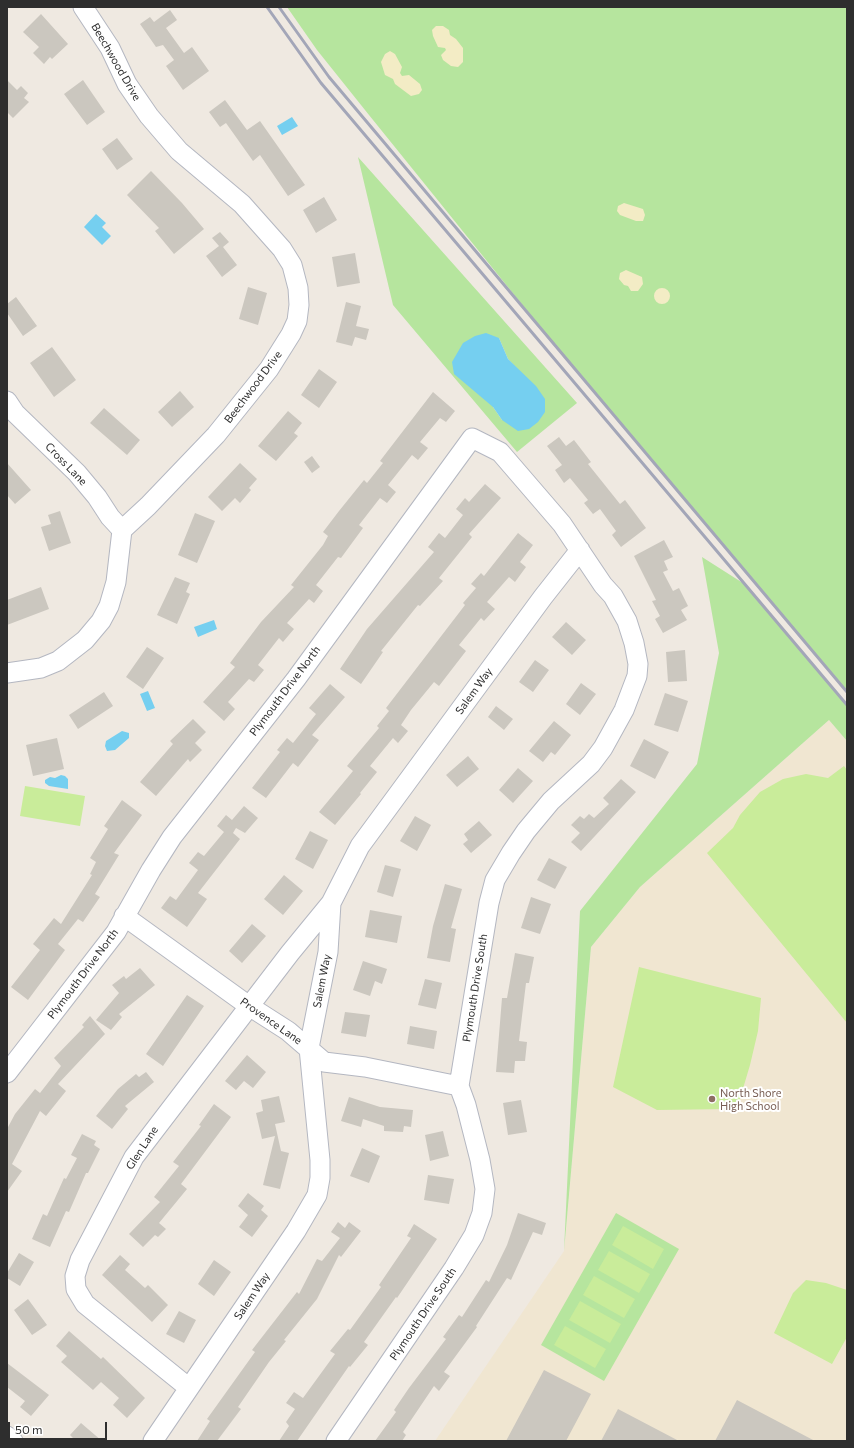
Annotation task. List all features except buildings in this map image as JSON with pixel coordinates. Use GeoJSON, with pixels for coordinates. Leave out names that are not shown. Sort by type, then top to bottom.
{"type":"FeatureCollection","features":[{"type":"Feature","properties":{"kind":"street","name":"Beechwood Drive"},"geometry":{"type":"LineString","coordinates":[[83,7],[110,48],[127,84],[149,116],[179,151],[242,204],[264,228],[292,265],[298,288],[299,305],[297,321],[292,334],[269,369],[216,435],[148,506],[122,530]]}},
{"type":"Feature","properties":{"kind":"street","name":"Cross Lane"},"geometry":{"type":"LineString","coordinates":[[7,401],[15,413],[77,473],[122,530]]}},
{"type":"Feature","properties":{"kind":"street","name":"Plymouth Drive North"},"geometry":{"type":"LineString","coordinates":[[7,1073],[116,932],[124,916],[172,837],[296,679],[472,438],[500,452],[562,524],[580,550]]}},
{"type":"Feature","properties":{"kind":"street"},"geometry":{"type":"LineString","coordinates":[[7,673],[41,668],[58,661],[85,640],[101,621],[109,606],[116,582],[122,530]]}},
{"type":"Feature","properties":{"kind":"street","name":"Salem Way"},"geometry":{"type":"LineString","coordinates":[[153,1441],[296,1231],[317,1195],[320,1178],[320,1160],[309,1048],[328,952],[331,903],[360,846],[543,597],[580,550]]}},
{"type":"Feature","properties":{"kind":"street","name":"Plymouth Drive South"},"geometry":{"type":"LineString","coordinates":[[336,1441],[454,1268],[474,1235],[482,1213],[485,1189],[480,1160],[466,1104],[459,1086],[489,903],[495,880],[526,831],[552,801],[591,764],[603,748],[624,710],[637,676],[638,664],[627,621],[613,596],[603,585],[580,550]]}},
{"type":"Feature","properties":{"kind":"street","name":"Glen Lane"},"geometry":{"type":"LineString","coordinates":[[189,1388],[86,1304],[76,1289],[75,1276],[80,1260],[134,1157],[249,1006],[331,903]]}},
{"type":"Feature","properties":{"kind":"street","name":"Provence Lane"},"geometry":{"type":"LineString","coordinates":[[124,916],[249,1006],[288,1031],[324,1062],[365,1067],[459,1086]]}},
{"type":"Feature","properties":{"kind":"street"},"geometry":{"type":"LineString","coordinates":[[7,1436],[14,1441]]}},
{"type":"Feature","properties":{"kind":"shaded area","name":"North Shore High School"},"geometry":{"type":"Polygon","coordinates":[[[829,720],[847,741],[847,1441],[435,1441],[564,1251],[591,947],[640,887],[829,720]]]}},
{"type":"Feature","properties":{"kind":"green space"},"geometry":{"type":"Polygon","coordinates":[[[287,7],[847,7],[847,691],[545,333],[317,50],[287,7]]]}},
{"type":"Feature","properties":{"kind":"green space"},"geometry":{"type":"Polygon","coordinates":[[[358,157],[577,403],[517,452],[393,305],[358,157]],[[499,338],[493,407],[502,420],[519,371],[508,359],[499,338]]]}},
{"type":"Feature","properties":{"kind":"green space"},"geometry":{"type":"Polygon","coordinates":[[[702,557],[746,585],[847,705],[847,741],[829,720],[640,887],[591,947],[564,1251],[580,911],[697,764],[719,653],[702,557]]]}},
{"type":"Feature","properties":{"kind":"green space"},"geometry":{"type":"Polygon","coordinates":[[[844,766],[847,770],[847,1023],[707,853],[733,828],[740,815],[760,792],[783,779],[806,774],[828,778],[844,766]]]}},
{"type":"Feature","properties":{"kind":"green space"},"geometry":{"type":"Polygon","coordinates":[[[25,786],[85,796],[80,826],[20,816],[25,786]]]}},
{"type":"Feature","properties":{"kind":"green space"},"geometry":{"type":"Polygon","coordinates":[[[639,967],[761,998],[758,1031],[750,1065],[739,1102],[731,1109],[657,1110],[613,1087],[639,967]]]}},
{"type":"Feature","properties":{"kind":"green space"},"geometry":{"type":"Polygon","coordinates":[[[616,1213],[679,1249],[604,1381],[541,1345],[616,1213]]]}},
{"type":"Feature","properties":{"kind":"green space"},"geometry":{"type":"Polygon","coordinates":[[[623,1226],[664,1249],[653,1269],[612,1245],[623,1226]]]}},
{"type":"Feature","properties":{"kind":"green space"},"geometry":{"type":"Polygon","coordinates":[[[609,1251],[650,1274],[639,1293],[598,1270],[609,1251]]]}},
{"type":"Feature","properties":{"kind":"green space"},"geometry":{"type":"Polygon","coordinates":[[[594,1276],[635,1299],[624,1318],[583,1295],[594,1276]]]}},
{"type":"Feature","properties":{"kind":"green space"},"geometry":{"type":"Polygon","coordinates":[[[806,1280],[826,1283],[847,1290],[847,1337],[832,1364],[774,1333],[793,1293],[806,1280]]]}},
{"type":"Feature","properties":{"kind":"green space"},"geometry":{"type":"Polygon","coordinates":[[[580,1301],[621,1324],[610,1343],[569,1320],[580,1301]]]}},
{"type":"Feature","properties":{"kind":"green space"},"geometry":{"type":"Polygon","coordinates":[[[565,1326],[606,1349],[595,1368],[554,1345],[565,1326]]]}},
{"type":"Feature","properties":{"kind":"sand"},"geometry":{"type":"Polygon","coordinates":[[[436,26],[443,26],[449,30],[450,35],[456,39],[463,48],[463,62],[458,67],[451,66],[443,60],[441,55],[446,50],[445,48],[438,47],[433,36],[432,30],[436,26]]]}},
{"type":"Feature","properties":{"kind":"sand"},"geometry":{"type":"Polygon","coordinates":[[[390,51],[395,54],[402,67],[400,73],[402,76],[409,75],[420,84],[422,90],[419,94],[411,96],[395,84],[393,79],[385,75],[381,62],[385,54],[390,51]]]}},
{"type":"Feature","properties":{"kind":"sand"},"geometry":{"type":"Polygon","coordinates":[[[624,203],[643,209],[645,215],[643,221],[636,221],[620,215],[617,211],[618,206],[624,203]]]}},
{"type":"Feature","properties":{"kind":"sand"},"geometry":{"type":"Polygon","coordinates":[[[626,270],[642,277],[643,284],[638,291],[631,291],[628,286],[624,285],[619,279],[620,273],[626,270]]]}},
{"type":"Feature","properties":{"kind":"sand"},"geometry":{"type":"Polygon","coordinates":[[[662,288],[669,293],[670,296],[665,303],[662,304],[655,299],[654,296],[659,289],[662,288]]]}},
{"type":"Feature","properties":{"kind":"water"},"geometry":{"type":"Polygon","coordinates":[[[292,117],[298,126],[282,135],[277,126],[292,117]]]}},
{"type":"Feature","properties":{"kind":"water"},"geometry":{"type":"Polygon","coordinates":[[[96,214],[106,223],[102,227],[111,236],[102,245],[84,227],[96,214]]]}},
{"type":"Feature","properties":{"kind":"water"},"geometry":{"type":"Polygon","coordinates":[[[486,333],[499,338],[508,359],[536,386],[545,399],[545,412],[538,422],[529,429],[518,431],[502,420],[493,407],[454,374],[452,362],[463,343],[475,336],[486,333]]]}},
{"type":"Feature","properties":{"kind":"water"},"geometry":{"type":"Polygon","coordinates":[[[214,620],[217,629],[198,637],[194,627],[214,620]]]}},
{"type":"Feature","properties":{"kind":"water"},"geometry":{"type":"Polygon","coordinates":[[[148,691],[155,708],[147,711],[140,694],[148,691]]]}},
{"type":"Feature","properties":{"kind":"water"},"geometry":{"type":"Polygon","coordinates":[[[122,731],[129,733],[129,738],[115,750],[107,751],[105,746],[106,741],[122,731]]]}},
{"type":"Feature","properties":{"kind":"water"},"geometry":{"type":"Polygon","coordinates":[[[61,775],[68,779],[68,789],[49,786],[45,783],[45,780],[50,777],[55,778],[61,775]]]}},
{"type":"Feature","properties":{"kind":"railway"},"geometry":{"type":"LineString","coordinates":[[267,7],[321,83],[847,705]]}},
{"type":"Feature","properties":{"kind":"railway"},"geometry":{"type":"LineString","coordinates":[[279,7],[329,77],[847,692]]}},
{"type":"Feature","properties":{"kind":"place","name":"North Shore High School"},"geometry":{"type":"Point","coordinates":[712,1099]}}]}
